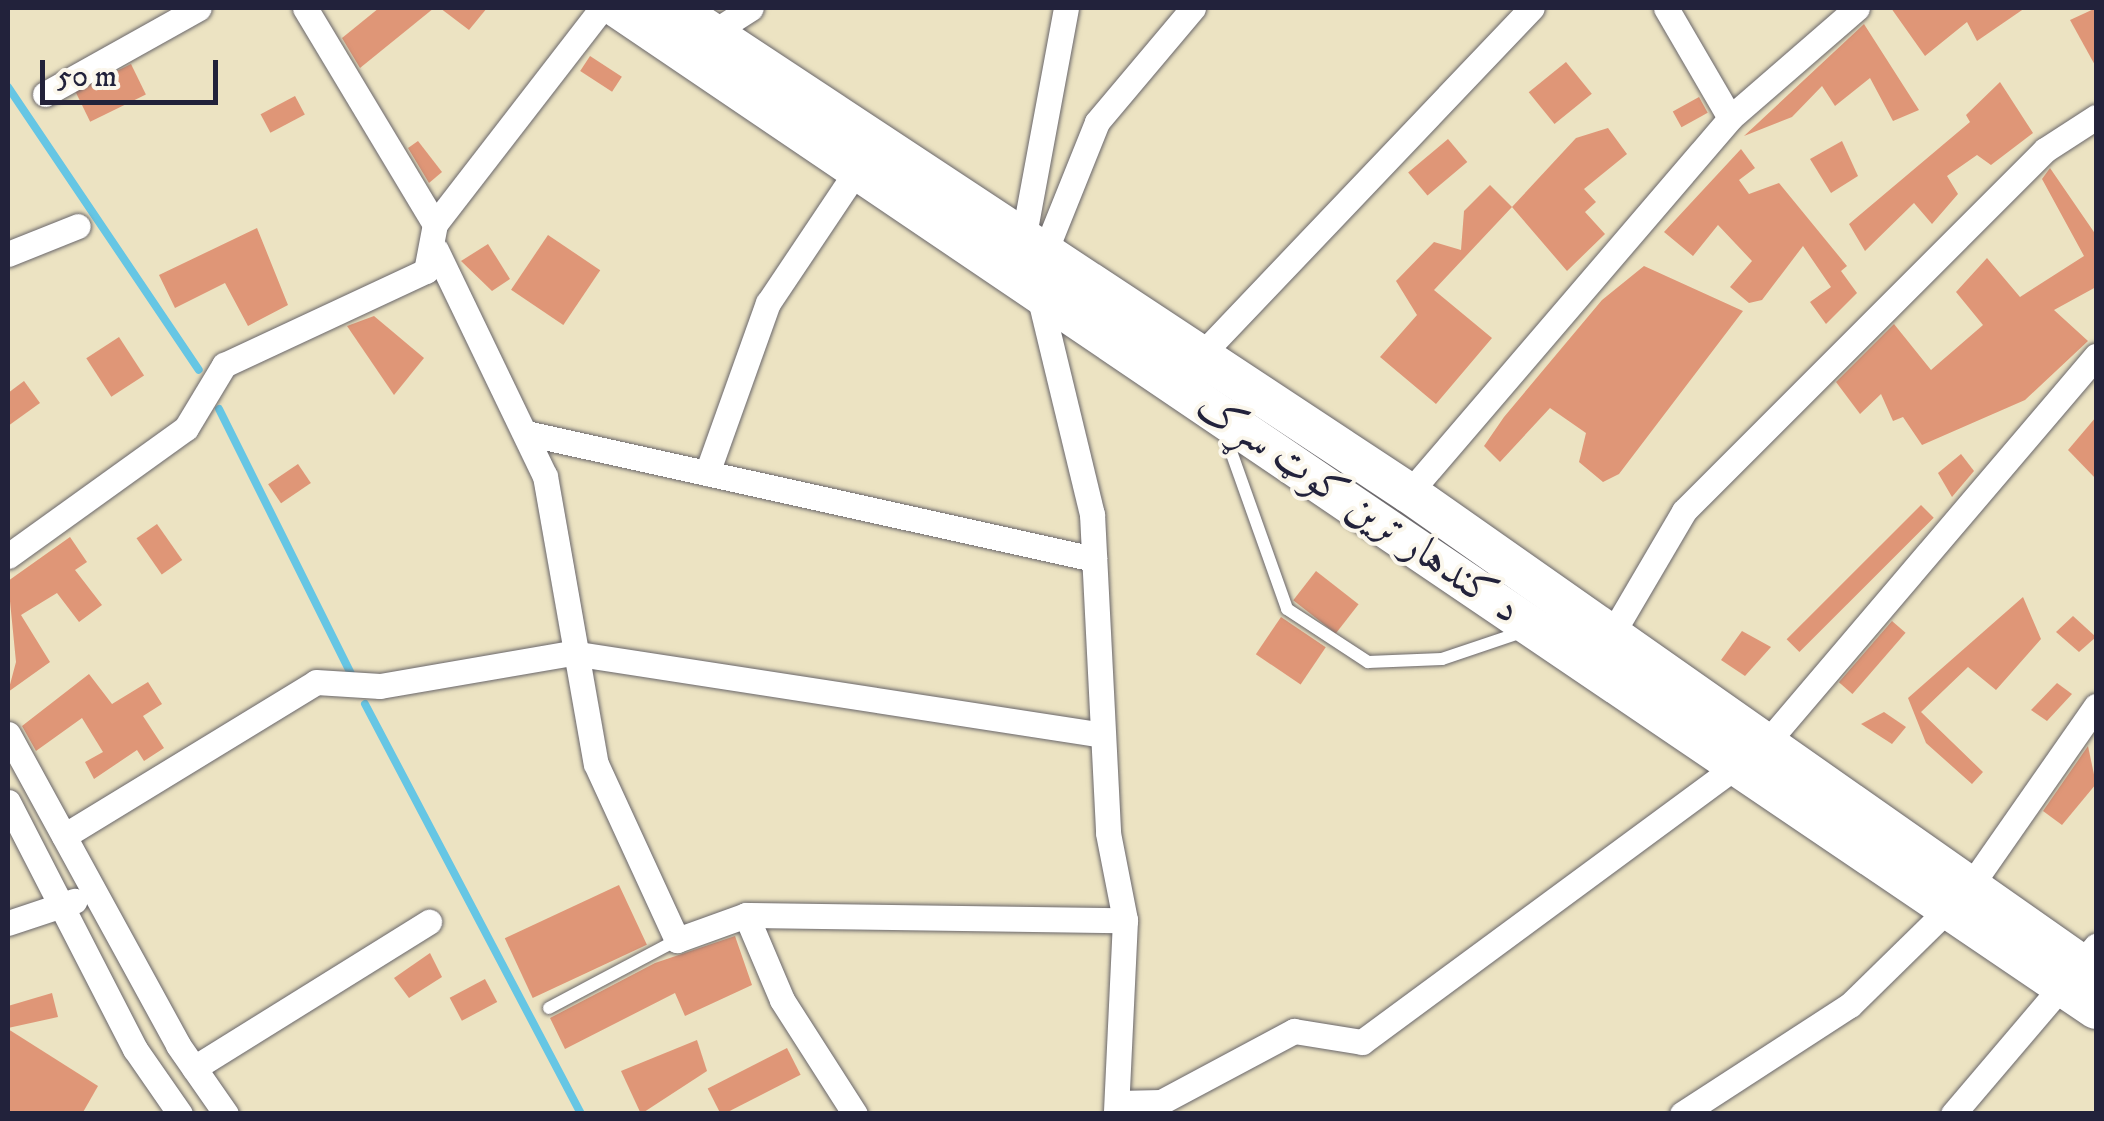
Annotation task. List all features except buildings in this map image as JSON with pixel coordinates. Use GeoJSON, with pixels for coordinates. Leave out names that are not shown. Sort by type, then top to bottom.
{"type":"FeatureCollection","features":[{"type":"Feature","properties":{"kind":"main road","name":"د کندهار ترين کوټ سړک"},"geometry":{"type":"LineString","coordinates":[[618,8],[858,167],[1202,354],[1409,494],[1609,639],[1750,756]]}},
{"type":"Feature","properties":{"kind":"main road","name":"د کندهار ترين کوټ سړک"},"geometry":{"type":"LineString","coordinates":[[674,8],[1034,260],[1218,412],[1534,628],[1750,756],[1959,899],[2087,977]]}},
{"type":"Feature","properties":{"kind":"street"},"geometry":{"type":"LineString","coordinates":[[46,94],[199,8]]}},
{"type":"Feature","properties":{"kind":"street"},"geometry":{"type":"LineString","coordinates":[[305,8],[435,237],[545,476],[572,653],[596,764],[676,940],[746,914],[1126,920]]}},
{"type":"Feature","properties":{"kind":"street"},"geometry":{"type":"LineString","coordinates":[[8,556],[186,428],[224,364],[426,271],[435,237],[602,8]]}},
{"type":"Feature","properties":{"kind":"street"},"geometry":{"type":"LineString","coordinates":[[712,33],[751,8]]}},
{"type":"Feature","properties":{"kind":"street"},"geometry":{"type":"LineString","coordinates":[[1066,8],[1034,260],[1094,559],[1103,735],[1126,920],[1117,1108],[1160,1102],[1294,1031],[1362,1042],[1750,756],[2096,356]]}},
{"type":"Feature","properties":{"kind":"street"},"geometry":{"type":"LineString","coordinates":[[1034,260],[1098,122],[1194,8]]}},
{"type":"Feature","properties":{"kind":"street"},"geometry":{"type":"LineString","coordinates":[[1218,412],[1202,354],[1532,8]]}},
{"type":"Feature","properties":{"kind":"street"},"geometry":{"type":"LineString","coordinates":[[1666,8],[1730,118]]}},
{"type":"Feature","properties":{"kind":"street"},"geometry":{"type":"LineString","coordinates":[[1409,494],[1730,118],[1857,8]]}},
{"type":"Feature","properties":{"kind":"street"},"geometry":{"type":"LineString","coordinates":[[1609,639],[1684,511],[2045,150],[2096,117]]}},
{"type":"Feature","properties":{"kind":"street"},"geometry":{"type":"LineString","coordinates":[[707,473],[768,303],[858,167]]}},
{"type":"Feature","properties":{"kind":"street"},"geometry":{"type":"LineString","coordinates":[[8,254],[78,226]]}},
{"type":"Feature","properties":{"kind":"street"},"geometry":{"type":"LineString","coordinates":[[526,433],[1094,559]]}},
{"type":"Feature","properties":{"kind":"street"},"geometry":{"type":"LineString","coordinates":[[64,836],[316,682],[380,686],[572,653],[1103,735]]}},
{"type":"Feature","properties":{"kind":"street"},"geometry":{"type":"LineString","coordinates":[[1682,1114],[1850,1004],[1959,899],[2096,706]]}},
{"type":"Feature","properties":{"kind":"street"},"geometry":{"type":"LineString","coordinates":[[8,734],[194,1068],[226,1114]]}},
{"type":"Feature","properties":{"kind":"street"},"geometry":{"type":"LineString","coordinates":[[8,802],[135,1049],[180,1114]]}},
{"type":"Feature","properties":{"kind":"street"},"geometry":{"type":"LineString","coordinates":[[8,923],[94,892]]}},
{"type":"Feature","properties":{"kind":"street"},"geometry":{"type":"LineString","coordinates":[[746,914],[782,1000],[855,1114]]}},
{"type":"Feature","properties":{"kind":"street"},"geometry":{"type":"LineString","coordinates":[[194,1068],[429,922]]}},
{"type":"Feature","properties":{"kind":"street"},"geometry":{"type":"LineString","coordinates":[[1954,1114],[2087,977]]}},
{"type":"Feature","properties":{"kind":"lane"},"geometry":{"type":"LineString","coordinates":[[1218,412],[1288,609],[1368,662],[1442,659],[1534,628]]}},
{"type":"Feature","properties":{"kind":"lane"},"geometry":{"type":"LineString","coordinates":[[549,1008],[676,940]]}},
{"type":"Feature","properties":{"kind":"waterway"},"geometry":{"type":"LineString","coordinates":[[8,87],[199,370]]}},
{"type":"Feature","properties":{"kind":"waterway"},"geometry":{"type":"LineString","coordinates":[[219,409],[353,678]]}},
{"type":"Feature","properties":{"kind":"waterway"},"geometry":{"type":"LineString","coordinates":[[365,704],[581,1114]]}}]}
